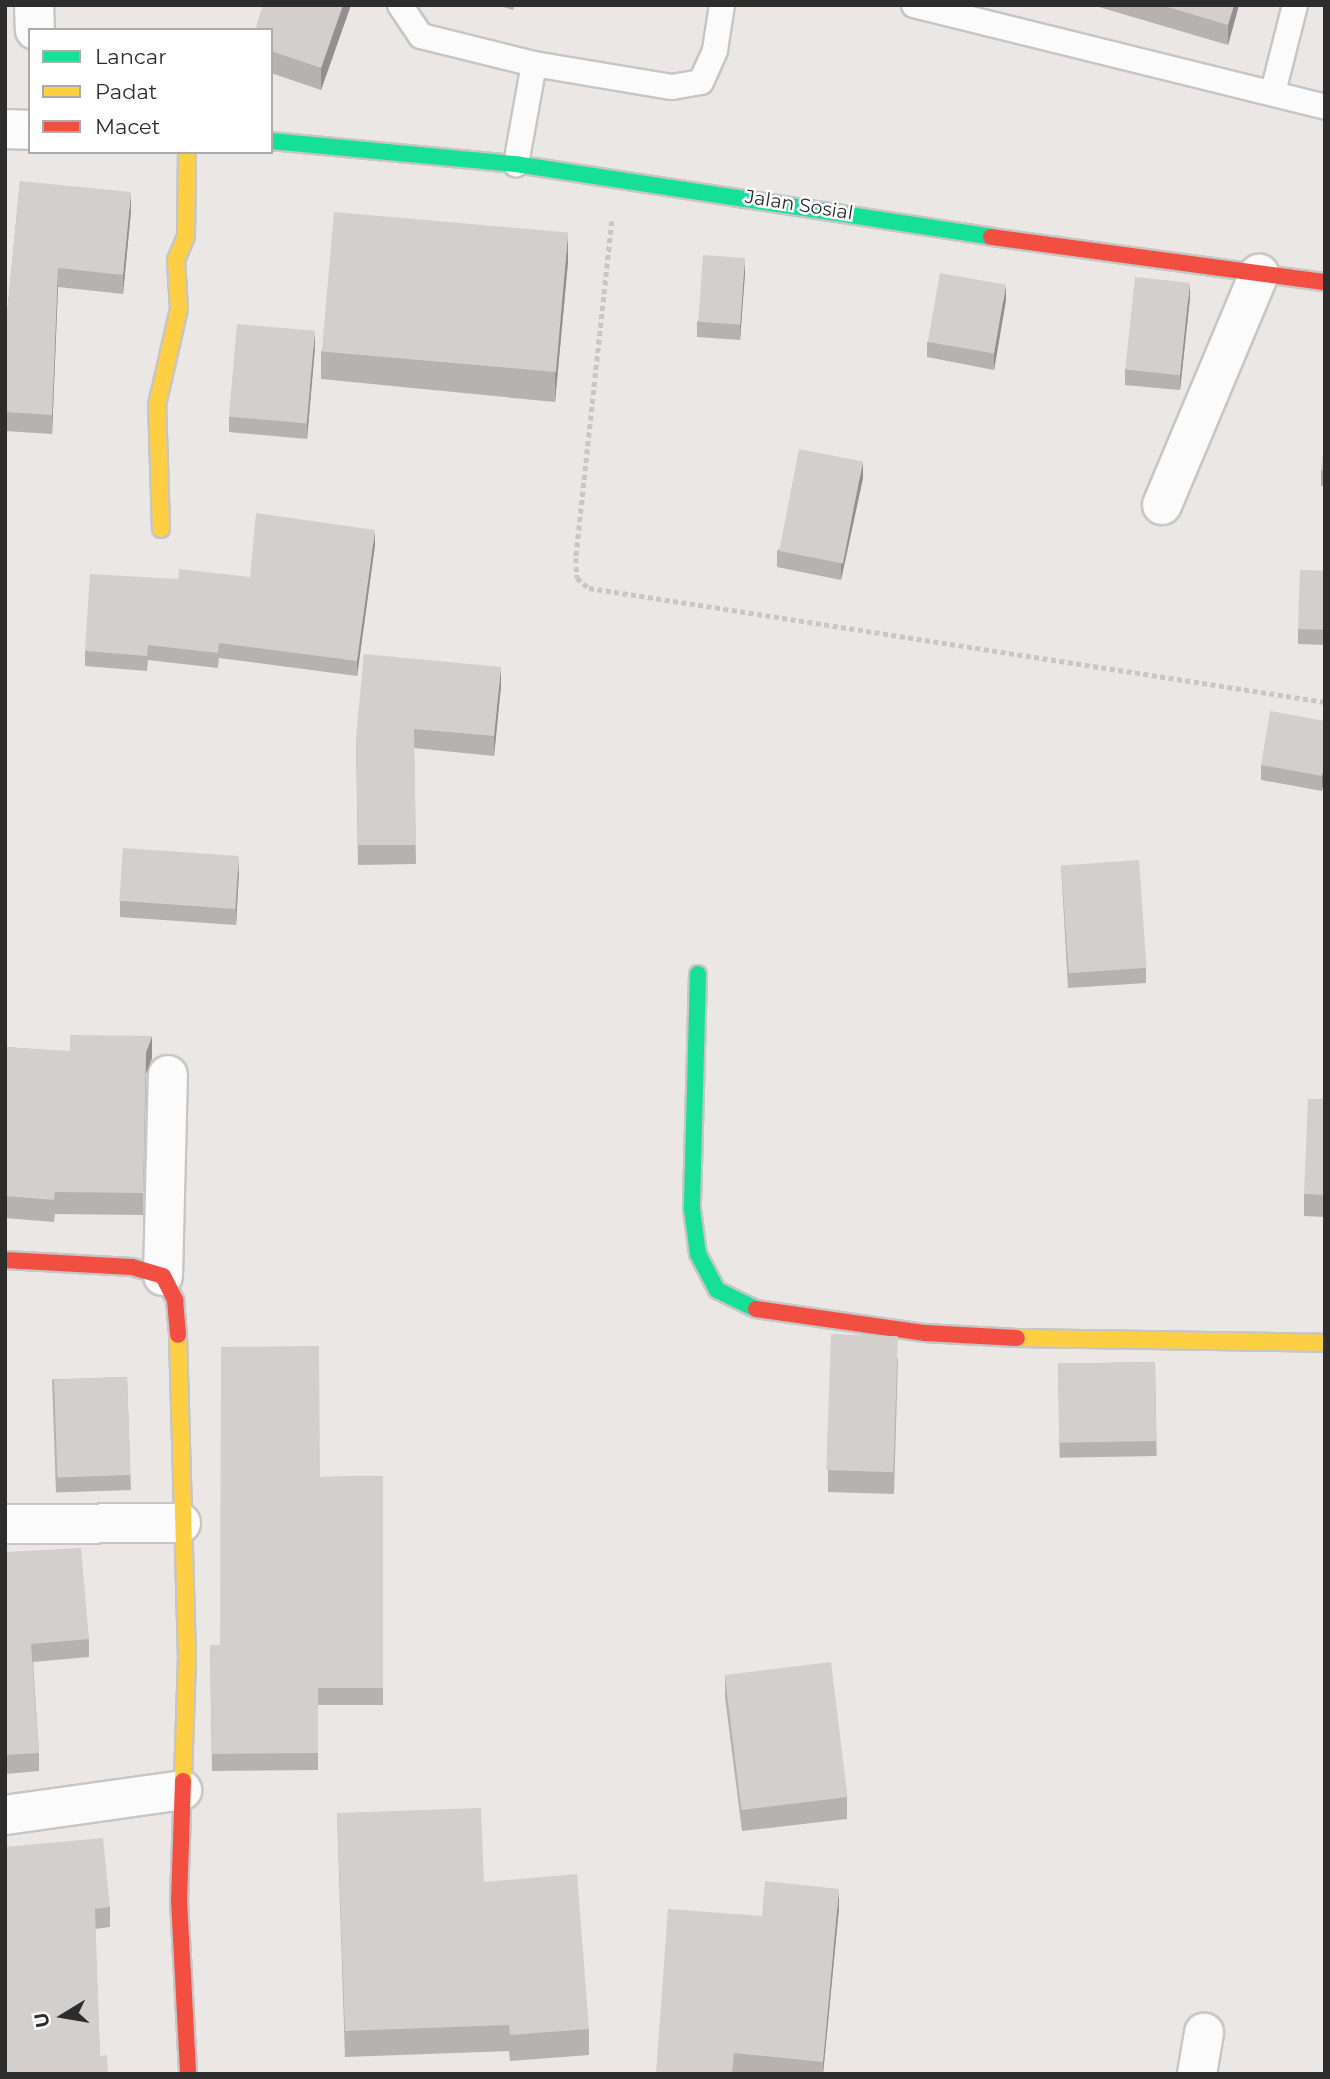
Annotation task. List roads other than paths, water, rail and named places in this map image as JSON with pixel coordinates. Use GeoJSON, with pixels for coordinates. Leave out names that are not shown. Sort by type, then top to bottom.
{"type":"FeatureCollection","features":[{"type":"Feature","properties":{"kind":"street"},"geometry":{"type":"LineString","coordinates":[[34,5],[35,28]]}},
{"type":"Feature","properties":{"kind":"street"},"geometry":{"type":"LineString","coordinates":[[5,129],[28,130]]}},
{"type":"Feature","properties":{"kind":"street","name":"Jalan Sosial"},"geometry":{"type":"LineString","coordinates":[[273,141],[516,164],[1325,282]]}},
{"type":"Feature","properties":{"kind":"street"},"geometry":{"type":"LineString","coordinates":[[161,529],[161,449],[157,405],[179,309],[176,260],[186,236],[187,154]]}},
{"type":"Feature","properties":{"kind":"street"},"geometry":{"type":"LineString","coordinates":[[1162,505],[1259,274]]}},
{"type":"Feature","properties":{"kind":"street"},"geometry":{"type":"LineString","coordinates":[[698,974],[692,1209],[698,1254],[716,1290],[752,1308],[799,1318],[925,1333],[1083,1342],[1325,1343]]}},
{"type":"Feature","properties":{"kind":"street"},"geometry":{"type":"LineString","coordinates":[[169,1075],[163,1276],[175,1300],[180,1356],[181,1523],[187,1658],[178,1900],[188,2074]]}},
{"type":"Feature","properties":{"kind":"street"},"geometry":{"type":"LineString","coordinates":[[5,1260],[132,1267],[163,1276]]}},
{"type":"Feature","properties":{"kind":"street"},"geometry":{"type":"LineString","coordinates":[[5,1524],[181,1523]]}},
{"type":"Feature","properties":{"kind":"street"},"geometry":{"type":"LineString","coordinates":[[5,1815],[182,1790]]}},
{"type":"Feature","properties":{"kind":"street"},"geometry":{"type":"LineString","coordinates":[[1197,2074],[1204,2033]]}},
{"type":"Feature","properties":{"kind":"lane"},"geometry":{"type":"LineString","coordinates":[[400,5],[421,36],[534,64],[672,87],[701,82],[715,50],[722,5]]}},
{"type":"Feature","properties":{"kind":"lane"},"geometry":{"type":"LineString","coordinates":[[914,5],[1004,15],[1325,107]]}},
{"type":"Feature","properties":{"kind":"lane"},"geometry":{"type":"LineString","coordinates":[[1273,92],[1295,5]]}},
{"type":"Feature","properties":{"kind":"lane"},"geometry":{"type":"LineString","coordinates":[[516,164],[534,64]]}}]}
